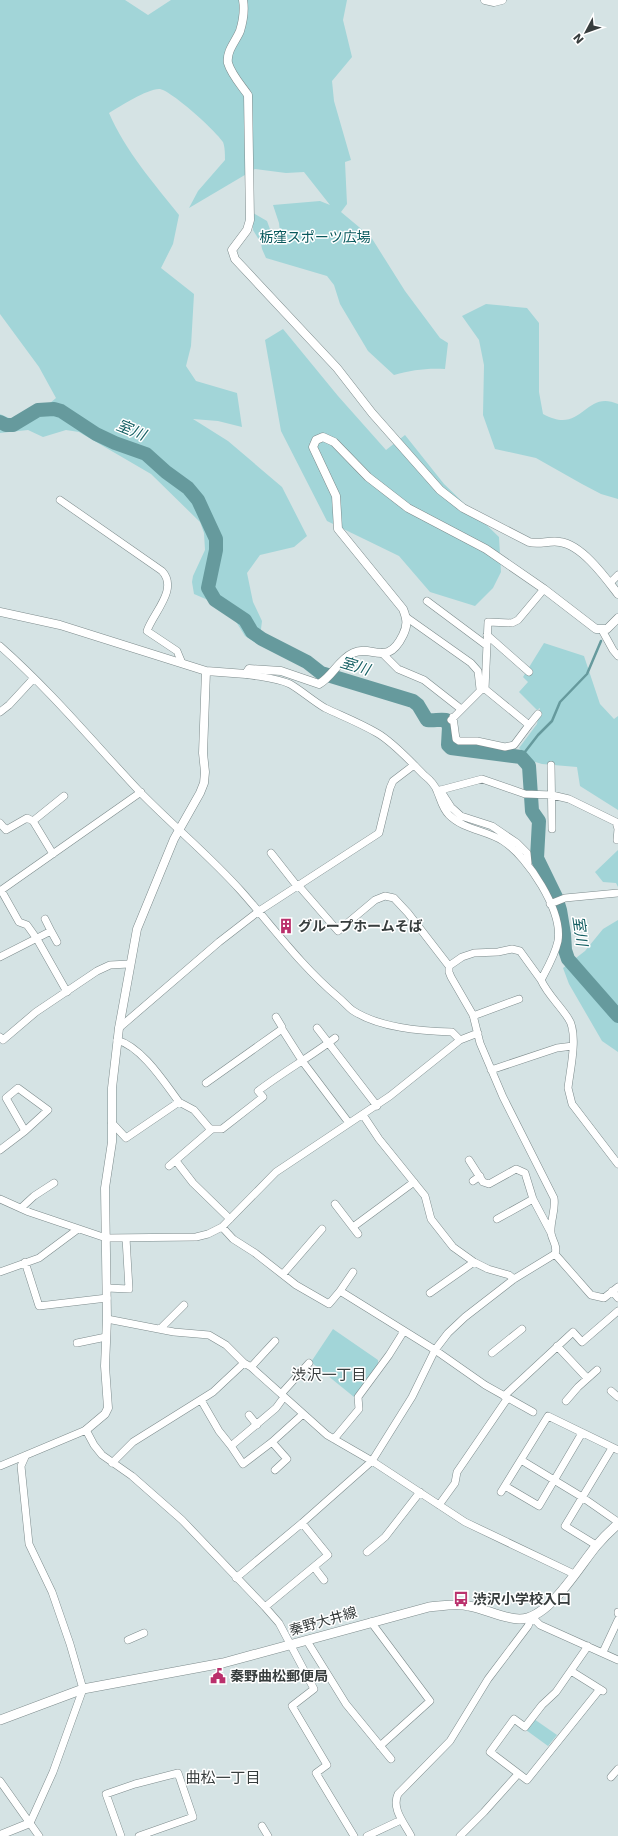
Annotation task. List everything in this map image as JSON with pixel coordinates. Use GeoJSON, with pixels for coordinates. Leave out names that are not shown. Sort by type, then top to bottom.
{"type":"FeatureCollection","features":[{"type":"Feature","properties":{"kind":"main road"},"geometry":{"type":"LineString","coordinates":[[532,1617],[551,1602],[596,1546],[618,1523]]}},
{"type":"Feature","properties":{"kind":"main road","name":"秦野大井線"},"geometry":{"type":"LineString","coordinates":[[0,1720],[83,1689],[223,1663],[289,1646],[371,1622],[429,1608],[458,1605],[470,1606],[508,1617],[521,1619],[532,1617]]}},
{"type":"Feature","properties":{"kind":"street"},"geometry":{"type":"LineString","coordinates":[[242,0],[243,18],[239,32],[229,51],[228,61],[236,78],[248,95],[250,220],[247,230],[232,250],[235,259],[337,368],[377,419],[440,490],[468,511],[529,542],[539,544],[559,542],[574,547],[605,577],[618,594]]}},
{"type":"Feature","properties":{"kind":"street"},"geometry":{"type":"LineString","coordinates":[[485,0],[494,2],[502,0]]}},
{"type":"Feature","properties":{"kind":"street"},"geometry":{"type":"LineString","coordinates":[[246,674],[249,668],[281,671],[319,684],[327,679],[342,660],[353,653],[358,651],[382,653],[391,650],[399,643],[407,626],[406,617],[402,609],[338,529],[336,496],[314,450],[314,444],[320,437],[329,438],[368,477],[408,508],[486,549],[544,590],[584,622],[596,629],[602,630],[607,629],[618,618]]}},
{"type":"Feature","properties":{"kind":"street"},"geometry":{"type":"LineString","coordinates":[[60,500],[166,575],[168,581],[167,591],[147,631],[177,651],[182,663]]}},
{"type":"Feature","properties":{"kind":"street"},"geometry":{"type":"LineString","coordinates":[[610,583],[618,575]]}},
{"type":"Feature","properties":{"kind":"street"},"geometry":{"type":"LineString","coordinates":[[538,714],[514,745],[505,748],[476,741],[459,742],[456,739],[452,719],[461,708],[483,689],[488,622],[512,623],[518,620],[544,590]]}},
{"type":"Feature","properties":{"kind":"street"},"geometry":{"type":"LineString","coordinates":[[427,601],[486,645]]}},
{"type":"Feature","properties":{"kind":"street"},"geometry":{"type":"LineString","coordinates":[[0,612],[60,625],[206,671],[246,674],[278,680],[290,684],[324,707],[377,733],[414,765],[439,790],[444,809],[450,816],[460,824],[492,835],[503,841],[528,864],[534,873],[552,904],[558,939],[555,953],[541,980]]}},
{"type":"Feature","properties":{"kind":"street"},"geometry":{"type":"LineString","coordinates":[[406,617],[471,663],[478,671],[483,689],[529,726]]}},
{"type":"Feature","properties":{"kind":"street"},"geometry":{"type":"LineString","coordinates":[[602,630],[618,656]]}},
{"type":"Feature","properties":{"kind":"street"},"geometry":{"type":"LineString","coordinates":[[487,635],[529,672]]}},
{"type":"Feature","properties":{"kind":"street"},"geometry":{"type":"LineString","coordinates":[[0,646],[74,719],[178,831],[212,861],[259,911],[306,967],[352,1010],[366,1017],[393,1026],[424,1031],[452,1032],[460,1040]]}},
{"type":"Feature","properties":{"kind":"street"},"geometry":{"type":"LineString","coordinates":[[382,653],[398,669],[424,680],[461,708]]}},
{"type":"Feature","properties":{"kind":"street"},"geometry":{"type":"LineString","coordinates":[[0,1466],[18,1458],[25,1457],[31,1453],[86,1430],[105,1414],[108,1408],[105,1366],[107,1288],[105,1188],[112,1142],[112,1088],[117,1040],[129,964],[137,929],[178,831],[200,793],[204,783],[205,772],[203,753],[206,671]]}},
{"type":"Feature","properties":{"kind":"street"},"geometry":{"type":"LineString","coordinates":[[0,712],[9,705],[34,678]]}},
{"type":"Feature","properties":{"kind":"street"},"geometry":{"type":"LineString","coordinates":[[119,1028],[219,942],[259,911],[378,833],[393,781],[414,765]]}},
{"type":"Feature","properties":{"kind":"street"},"geometry":{"type":"LineString","coordinates":[[552,765],[552,828]]}},
{"type":"Feature","properties":{"kind":"street"},"geometry":{"type":"LineString","coordinates":[[439,790],[482,778],[525,794],[552,795],[569,799],[616,822],[618,829],[617,840]]}},
{"type":"Feature","properties":{"kind":"street"},"geometry":{"type":"LineString","coordinates":[[67,992],[37,939],[27,925],[19,922],[0,890],[141,792]]}},
{"type":"Feature","properties":{"kind":"street"},"geometry":{"type":"LineString","coordinates":[[33,821],[64,796]]}},
{"type":"Feature","properties":{"kind":"street"},"geometry":{"type":"LineString","coordinates":[[0,823],[6,830],[27,818],[33,821],[53,854]]}},
{"type":"Feature","properties":{"kind":"street"},"geometry":{"type":"LineString","coordinates":[[271,853],[338,931],[375,900],[385,896],[394,898],[408,913],[449,966],[449,972],[473,1016],[480,1043],[503,1097],[554,1198],[555,1204],[551,1234]]}},
{"type":"Feature","properties":{"kind":"street"},"geometry":{"type":"LineString","coordinates":[[552,904],[565,898],[618,893]]}},
{"type":"Feature","properties":{"kind":"street"},"geometry":{"type":"LineString","coordinates":[[45,919],[57,942]]}},
{"type":"Feature","properties":{"kind":"street"},"geometry":{"type":"LineString","coordinates":[[0,957],[51,931]]}},
{"type":"Feature","properties":{"kind":"street"},"geometry":{"type":"LineString","coordinates":[[449,966],[462,957],[474,953],[498,952],[512,948],[520,951],[541,980],[547,992],[569,1019],[574,1033],[568,1088],[572,1104],[618,1164]]}},
{"type":"Feature","properties":{"kind":"street"},"geometry":{"type":"LineString","coordinates":[[0,1037],[3,1040],[36,1012],[97,971],[110,965],[129,964]]}},
{"type":"Feature","properties":{"kind":"street"},"geometry":{"type":"LineString","coordinates":[[473,1016],[520,999]]}},
{"type":"Feature","properties":{"kind":"street"},"geometry":{"type":"LineString","coordinates":[[276,1017],[303,1062],[349,1123]]}},
{"type":"Feature","properties":{"kind":"street"},"geometry":{"type":"LineString","coordinates":[[317,1028],[377,1106]]}},
{"type":"Feature","properties":{"kind":"street"},"geometry":{"type":"LineString","coordinates":[[206,1083],[282,1029]]}},
{"type":"Feature","properties":{"kind":"street"},"geometry":{"type":"LineString","coordinates":[[0,1199],[78,1229],[106,1238],[196,1237],[208,1234],[222,1227],[276,1172],[377,1106],[460,1040],[478,1033]]}},
{"type":"Feature","properties":{"kind":"street"},"geometry":{"type":"LineString","coordinates":[[169,1166],[211,1130],[222,1129],[263,1097],[258,1091],[271,1081],[303,1062],[335,1038]]}},
{"type":"Feature","properties":{"kind":"street"},"geometry":{"type":"LineString","coordinates":[[117,1040],[124,1042],[148,1062],[179,1102],[194,1110],[211,1130]]}},
{"type":"Feature","properties":{"kind":"street"},"geometry":{"type":"LineString","coordinates":[[492,1070],[557,1048],[573,1046]]}},
{"type":"Feature","properties":{"kind":"street"},"geometry":{"type":"LineString","coordinates":[[0,1150],[25,1131],[48,1110],[18,1088],[6,1098],[25,1131]]}},
{"type":"Feature","properties":{"kind":"street"},"geometry":{"type":"LineString","coordinates":[[112,1123],[126,1138],[179,1102]]}},
{"type":"Feature","properties":{"kind":"street"},"geometry":{"type":"LineString","coordinates":[[364,1115],[379,1139],[425,1196],[431,1219],[453,1247],[474,1262],[488,1269],[509,1275],[514,1279]]}},
{"type":"Feature","properties":{"kind":"street"},"geometry":{"type":"LineString","coordinates":[[469,1160],[483,1182],[489,1184],[516,1169],[525,1173],[533,1199],[556,1246],[555,1254],[591,1295],[604,1298],[615,1289],[618,1298]]}},
{"type":"Feature","properties":{"kind":"street"},"geometry":{"type":"LineString","coordinates":[[176,1161],[194,1183],[230,1219]]}},
{"type":"Feature","properties":{"kind":"street"},"geometry":{"type":"LineString","coordinates":[[473,1181],[480,1176]]}},
{"type":"Feature","properties":{"kind":"street"},"geometry":{"type":"LineString","coordinates":[[353,1227],[414,1182]]}},
{"type":"Feature","properties":{"kind":"street"},"geometry":{"type":"LineString","coordinates":[[21,1208],[34,1196],[54,1183]]}},
{"type":"Feature","properties":{"kind":"street"},"geometry":{"type":"LineString","coordinates":[[497,1219],[533,1199]]}},
{"type":"Feature","properties":{"kind":"street"},"geometry":{"type":"LineString","coordinates":[[335,1204],[358,1234]]}},
{"type":"Feature","properties":{"kind":"street"},"geometry":{"type":"LineString","coordinates":[[222,1227],[233,1239],[255,1253],[296,1285],[329,1304],[353,1272]]}},
{"type":"Feature","properties":{"kind":"street"},"geometry":{"type":"LineString","coordinates":[[0,1272],[39,1258],[78,1229]]}},
{"type":"Feature","properties":{"kind":"street"},"geometry":{"type":"LineString","coordinates":[[283,1274],[322,1229]]}},
{"type":"Feature","properties":{"kind":"street"},"geometry":{"type":"LineString","coordinates":[[107,1288],[129,1289],[126,1238]]}},
{"type":"Feature","properties":{"kind":"street"},"geometry":{"type":"LineString","coordinates":[[236,1578],[302,1523],[372,1461],[412,1397],[435,1350],[448,1333],[466,1316],[514,1279],[555,1254]]}},
{"type":"Feature","properties":{"kind":"street"},"geometry":{"type":"LineString","coordinates":[[25,1262],[39,1306],[107,1298]]}},
{"type":"Feature","properties":{"kind":"street"},"geometry":{"type":"LineString","coordinates":[[430,1293],[474,1262]]}},
{"type":"Feature","properties":{"kind":"street"},"geometry":{"type":"LineString","coordinates":[[340,1291],[435,1350],[485,1386],[533,1412]]}},
{"type":"Feature","properties":{"kind":"street"},"geometry":{"type":"LineString","coordinates":[[160,1329],[184,1305]]}},
{"type":"Feature","properties":{"kind":"street"},"geometry":{"type":"LineString","coordinates":[[439,1505],[455,1483],[457,1472],[505,1397],[573,1332],[582,1342],[618,1311]]}},
{"type":"Feature","properties":{"kind":"street"},"geometry":{"type":"LineString","coordinates":[[107,1319],[160,1329],[209,1334],[226,1345],[282,1396],[334,1439],[372,1461],[465,1522],[574,1574]]}},
{"type":"Feature","properties":{"kind":"street"},"geometry":{"type":"LineString","coordinates":[[492,1353],[522,1329]]}},
{"type":"Feature","properties":{"kind":"street"},"geometry":{"type":"LineString","coordinates":[[334,1439],[359,1409],[358,1397],[389,1355],[404,1330]]}},
{"type":"Feature","properties":{"kind":"street"},"geometry":{"type":"LineString","coordinates":[[77,1343],[106,1337]]}},
{"type":"Feature","properties":{"kind":"street"},"geometry":{"type":"LineString","coordinates":[[112,1463],[133,1442],[213,1392],[248,1365],[275,1341]]}},
{"type":"Feature","properties":{"kind":"street"},"geometry":{"type":"LineString","coordinates":[[557,1346],[587,1378]]}},
{"type":"Feature","properties":{"kind":"street"},"geometry":{"type":"LineString","coordinates":[[231,1446],[276,1408],[282,1396],[309,1363]]}},
{"type":"Feature","properties":{"kind":"street"},"geometry":{"type":"LineString","coordinates":[[566,1401],[587,1378],[597,1370]]}},
{"type":"Feature","properties":{"kind":"street"},"geometry":{"type":"LineString","coordinates":[[201,1400],[219,1431],[243,1464],[272,1442],[303,1414]]}},
{"type":"Feature","properties":{"kind":"street"},"geometry":{"type":"LineString","coordinates":[[250,1416],[257,1425]]}},
{"type":"Feature","properties":{"kind":"street"},"geometry":{"type":"LineString","coordinates":[[582,1433],[540,1506],[503,1489],[548,1416],[615,1449],[582,1497],[565,1526],[596,1546]]}},
{"type":"Feature","properties":{"kind":"street"},"geometry":{"type":"LineString","coordinates":[[86,1430],[94,1445],[102,1455],[132,1476],[182,1520],[265,1607],[278,1623],[289,1646],[314,1689],[292,1706],[327,1765],[316,1773],[354,1836]]}},
{"type":"Feature","properties":{"kind":"street"},"geometry":{"type":"LineString","coordinates":[[272,1442],[287,1459],[275,1470]]}},
{"type":"Feature","properties":{"kind":"street"},"geometry":{"type":"LineString","coordinates":[[0,1835],[30,1823],[53,1772],[83,1689],[70,1644],[52,1592],[29,1544],[21,1466],[25,1457]]}},
{"type":"Feature","properties":{"kind":"street"},"geometry":{"type":"LineString","coordinates":[[521,1460],[582,1497],[618,1523]]}},
{"type":"Feature","properties":{"kind":"street"},"geometry":{"type":"LineString","coordinates":[[367,1552],[385,1537],[420,1492]]}},
{"type":"Feature","properties":{"kind":"street"},"geometry":{"type":"LineString","coordinates":[[265,1607],[328,1555],[302,1523]]}},
{"type":"Feature","properties":{"kind":"street"},"geometry":{"type":"LineString","coordinates":[[314,1567],[324,1580]]}},
{"type":"Feature","properties":{"kind":"street"},"geometry":{"type":"LineString","coordinates":[[411,1836],[401,1820],[396,1799],[398,1794],[450,1741],[488,1679],[528,1626],[532,1617],[540,1625],[618,1660]]}},
{"type":"Feature","properties":{"kind":"street"},"geometry":{"type":"LineString","coordinates":[[603,1652],[618,1620]]}},
{"type":"Feature","properties":{"kind":"street"},"geometry":{"type":"LineString","coordinates":[[371,1622],[430,1701],[380,1746]]}},
{"type":"Feature","properties":{"kind":"street"},"geometry":{"type":"LineString","coordinates":[[128,1640],[144,1632]]}},
{"type":"Feature","properties":{"kind":"street"},"geometry":{"type":"LineString","coordinates":[[307,1641],[346,1704],[391,1759]]}},
{"type":"Feature","properties":{"kind":"street"},"geometry":{"type":"LineString","coordinates":[[571,1672],[601,1690],[527,1780],[490,1752],[514,1719],[525,1726],[542,1705],[556,1692],[588,1646]]}},
{"type":"Feature","properties":{"kind":"street"},"geometry":{"type":"LineString","coordinates":[[611,1777],[618,1769]]}},
{"type":"Feature","properties":{"kind":"street"},"geometry":{"type":"LineString","coordinates":[[121,1836],[106,1794],[135,1784],[178,1773],[193,1817],[139,1836]]}},
{"type":"Feature","properties":{"kind":"street"},"geometry":{"type":"LineString","coordinates":[[460,1836],[518,1774]]}},
{"type":"Feature","properties":{"kind":"street"},"geometry":{"type":"LineString","coordinates":[[1,1784],[39,1836]]}},
{"type":"Feature","properties":{"kind":"street"},"geometry":{"type":"LineString","coordinates":[[367,1836],[401,1820]]}},
{"type":"Feature","properties":{"kind":"street"},"geometry":{"type":"LineString","coordinates":[[262,1826],[268,1836]]}},
{"type":"Feature","properties":{"kind":"green space","name":"栃窪スポーツ広場"},"geometry":{"type":"Polygon","coordinates":[[[0,0],[125,0],[148,15],[171,0],[347,0],[343,20],[352,57],[332,81],[334,101],[351,160],[345,162],[347,204],[341,212],[371,237],[405,291],[440,338],[448,343],[445,369],[419,370],[394,375],[368,351],[340,304],[334,285],[327,276],[266,258],[261,243],[253,230],[253,213],[267,221],[271,232],[280,232],[279,223],[273,205],[320,201],[330,205],[304,172],[286,173],[255,169],[189,208],[198,191],[225,160],[224,144],[219,137],[183,103],[165,91],[159,89],[141,95],[109,113],[123,141],[150,179],[179,215],[173,244],[161,268],[194,294],[191,346],[186,366],[196,381],[237,393],[242,427],[218,421],[193,419],[228,441],[282,487],[307,536],[294,547],[260,555],[247,573],[253,602],[262,621],[259,645],[245,636],[235,620],[208,600],[194,594],[192,582],[193,576],[205,550],[204,533],[200,522],[151,474],[79,432],[66,430],[43,437],[28,430],[0,433],[0,414],[11,419],[30,420],[56,398],[39,367],[0,314],[0,0]]]}},
{"type":"Feature","properties":{"kind":"green space"},"geometry":{"type":"Polygon","coordinates":[[[486,304],[527,308],[539,323],[539,392],[543,414],[556,419],[567,420],[575,417],[598,402],[607,401],[618,404],[618,499],[601,494],[536,458],[495,449],[483,415],[484,365],[479,340],[462,316],[486,304]]]}},
{"type":"Feature","properties":{"kind":"green space"},"geometry":{"type":"Polygon","coordinates":[[[283,329],[338,396],[386,450],[405,435],[444,484],[499,537],[501,572],[493,588],[475,606],[430,592],[399,556],[327,521],[281,431],[265,340],[283,329]]]}},
{"type":"Feature","properties":{"kind":"green space"},"geometry":{"type":"Polygon","coordinates":[[[544,643],[584,656],[600,704],[614,719],[618,716],[618,810],[580,786],[577,767],[542,764],[532,761],[519,748],[537,724],[540,708],[537,710],[519,692],[528,682],[523,677],[544,643]]]}},
{"type":"Feature","properties":{"kind":"green space"},"geometry":{"type":"Polygon","coordinates":[[[618,850],[618,887],[616,883],[603,882],[595,872],[618,850]]]}},
{"type":"Feature","properties":{"kind":"green space"},"geometry":{"type":"Polygon","coordinates":[[[618,920],[618,1052],[602,1041],[569,984],[563,968],[585,951],[603,929],[618,920]]]}},
{"type":"Feature","properties":{"kind":"green space"},"geometry":{"type":"Polygon","coordinates":[[[333,1329],[378,1360],[378,1364],[354,1397],[311,1362],[333,1329]]]}},
{"type":"Feature","properties":{"kind":"green space"},"geometry":{"type":"Polygon","coordinates":[[[534,1719],[557,1735],[548,1746],[526,1730],[534,1719]]]}},
{"type":"Feature","properties":{"kind":"waterway","name":"室川"},"geometry":{"type":"LineString","coordinates":[[0,422],[6,425],[13,425],[38,410],[54,409],[61,411],[96,434],[115,443],[146,454],[166,472],[188,488],[198,500],[216,539],[216,550],[208,588],[215,600],[245,620],[252,632],[262,639],[307,662],[321,673],[413,701],[418,705],[427,720],[446,720],[449,727],[448,745],[451,748],[521,757],[529,766],[532,811],[539,821],[537,858],[556,897],[560,910],[565,950],[568,959],[618,1016]]}},
{"type":"Feature","properties":{"kind":"waterway"},"geometry":{"type":"LineString","coordinates":[[521,757],[538,735],[552,721],[560,702],[587,674],[601,641]]}},
{"type":"Feature","properties":{"kind":"place","name":"グループホームそば"},"geometry":{"type":"Point","coordinates":[286,926]}},
{"type":"Feature","properties":{"kind":"place","name":"渋沢小学校入口"},"geometry":{"type":"Point","coordinates":[461,1599]}},
{"type":"Feature","properties":{"kind":"place","name":"秦野曲松郵便局"},"geometry":{"type":"Point","coordinates":[218,1676]}},
{"type":"Feature","properties":{"kind":"district","name":"渋沢一丁目"},"geometry":{"type":"Point","coordinates":[329,1375]}},
{"type":"Feature","properties":{"kind":"district","name":"曲松一丁目"},"geometry":{"type":"Point","coordinates":[223,1778]}}]}
